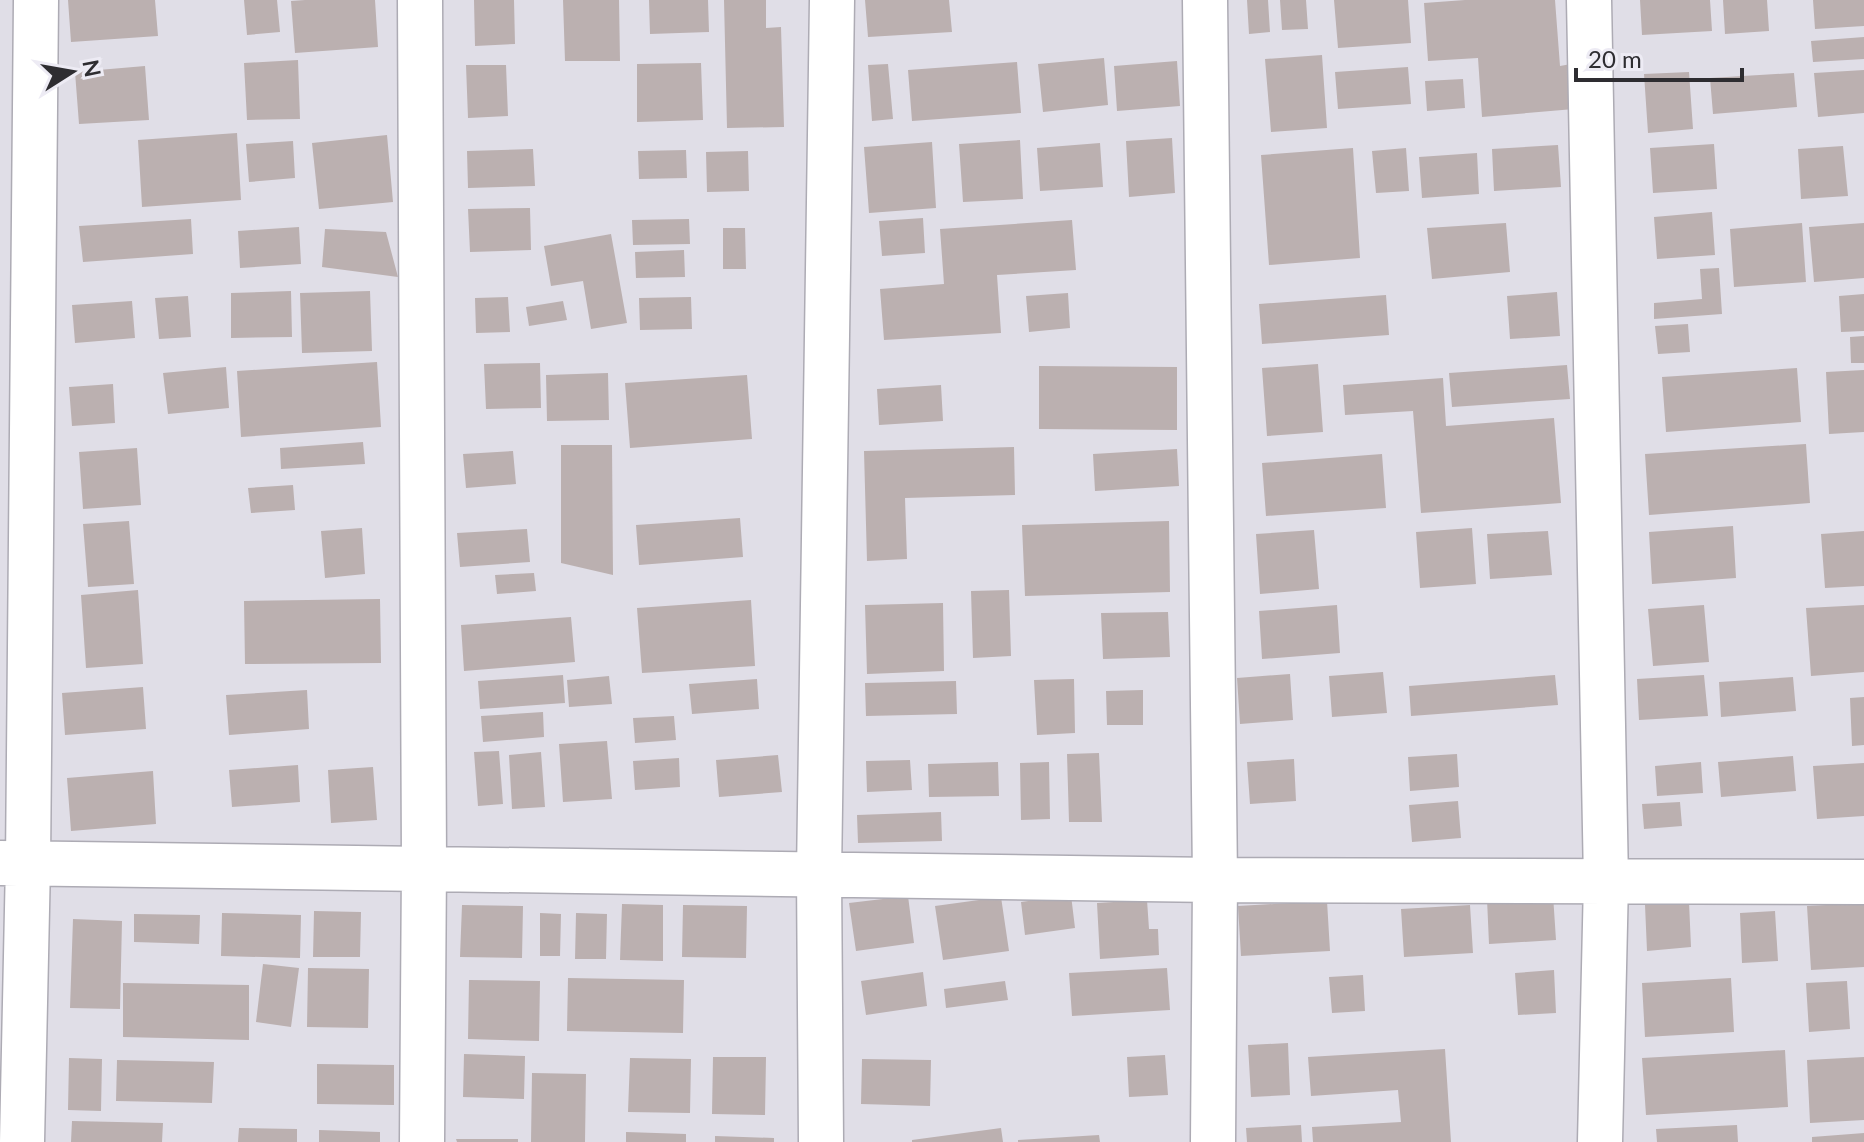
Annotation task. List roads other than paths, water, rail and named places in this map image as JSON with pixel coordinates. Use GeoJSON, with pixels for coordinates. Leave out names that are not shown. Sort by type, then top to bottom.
{"type":"FeatureCollection","features":[{"type":"Feature","properties":{"kind":"street"},"geometry":{"type":"LineString","coordinates":[[22,1142],[14,863],[36,0]]}},
{"type":"Feature","properties":{"kind":"street"},"geometry":{"type":"LineString","coordinates":[[420,0],[422,1142]]}},
{"type":"Feature","properties":{"kind":"street"},"geometry":{"type":"LineString","coordinates":[[821,1142],[819,874],[832,0]]}},
{"type":"Feature","properties":{"kind":"street"},"geometry":{"type":"LineString","coordinates":[[1205,0],[1215,880],[1213,1142]]}},
{"type":"Feature","properties":{"kind":"street"},"geometry":{"type":"LineString","coordinates":[[1589,0],[1606,881],[1600,1142]]}},
{"type":"Feature","properties":{"kind":"street"},"geometry":{"type":"LineString","coordinates":[[14,863],[1215,880],[1864,882]]}}]}
